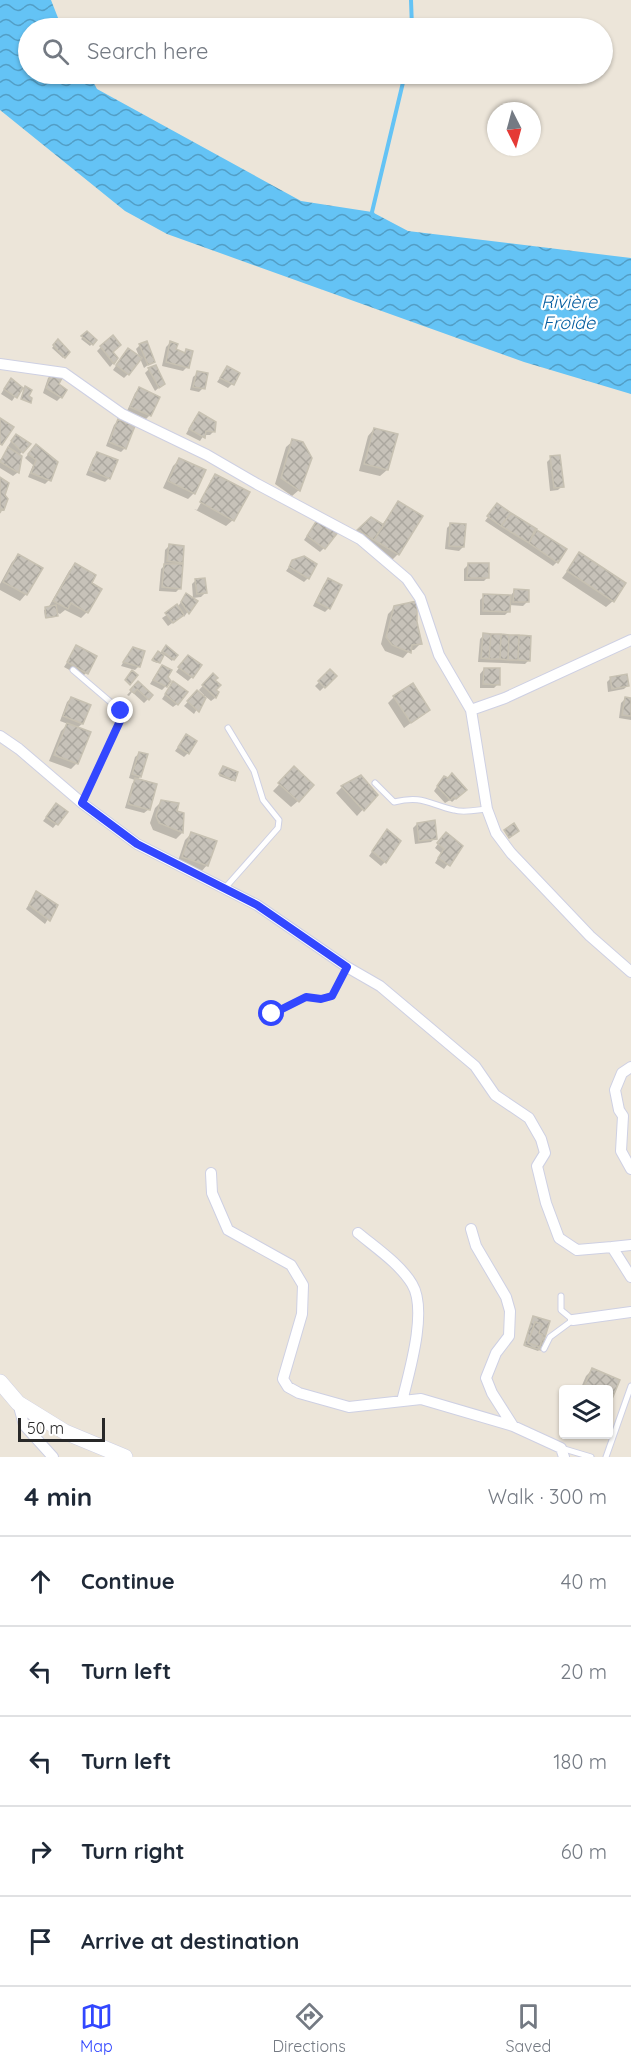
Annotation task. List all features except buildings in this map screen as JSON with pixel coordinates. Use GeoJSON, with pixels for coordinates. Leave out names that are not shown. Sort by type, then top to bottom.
{"type":"FeatureCollection","features":[{"type":"Feature","properties":{"kind":"main road"},"geometry":{"type":"LineString","coordinates":[[0,1382],[18,1403],[65,1432],[125,1457]]}},
{"type":"Feature","properties":{"kind":"street"},"geometry":{"type":"LineString","coordinates":[[0,364],[64,374],[122,414],[207,455],[360,539],[407,579],[420,598],[439,655],[471,711],[487,809],[496,833],[511,853],[590,936],[631,972]]}},
{"type":"Feature","properties":{"kind":"street"},"geometry":{"type":"LineString","coordinates":[[471,711],[505,698],[631,640]]}},
{"type":"Feature","properties":{"kind":"street"},"geometry":{"type":"LineString","coordinates":[[0,736],[19,749],[82,803],[137,844],[257,905],[347,967],[380,986],[475,1066],[495,1095],[529,1118],[541,1139],[544,1153],[537,1166],[546,1203],[559,1238],[577,1250],[631,1245]]}},
{"type":"Feature","properties":{"kind":"street"},"geometry":{"type":"LineString","coordinates":[[631,1067],[622,1073],[615,1090],[622,1116],[621,1151],[631,1169]]}},
{"type":"Feature","properties":{"kind":"street"},"geometry":{"type":"LineString","coordinates":[[212,1173],[212,1193],[228,1230],[291,1265],[303,1285],[302,1314],[284,1379],[288,1387],[299,1393],[349,1407],[421,1399],[513,1426],[562,1452]]}},
{"type":"Feature","properties":{"kind":"street"},"geometry":{"type":"LineString","coordinates":[[471,1229],[476,1246],[506,1297],[510,1311],[509,1336],[496,1353],[486,1378],[492,1393],[513,1426]]}},
{"type":"Feature","properties":{"kind":"street"},"geometry":{"type":"LineString","coordinates":[[358,1233],[404,1274],[414,1286],[418,1336],[402,1401]]}},
{"type":"Feature","properties":{"kind":"street"},"geometry":{"type":"LineString","coordinates":[[612,1247],[631,1277]]}},
{"type":"Feature","properties":{"kind":"street"},"geometry":{"type":"LineString","coordinates":[[573,1320],[631,1312]]}},
{"type":"Feature","properties":{"kind":"street"},"geometry":{"type":"LineString","coordinates":[[18,1403],[24,1425],[53,1457]]}},
{"type":"Feature","properties":{"kind":"lane"},"geometry":{"type":"LineString","coordinates":[[73,670],[121,711],[120,721],[82,803]]}},
{"type":"Feature","properties":{"kind":"lane"},"geometry":{"type":"LineString","coordinates":[[225,888],[278,828],[279,824],[279,820],[263,800],[254,771],[228,728]]}},
{"type":"Feature","properties":{"kind":"lane"},"geometry":{"type":"LineString","coordinates":[[375,783],[394,802],[408,798],[429,800],[456,811],[487,809]]}},
{"type":"Feature","properties":{"kind":"lane"},"geometry":{"type":"LineString","coordinates":[[272,1014],[306,997],[321,999],[332,996],[347,967]]}},
{"type":"Feature","properties":{"kind":"lane"},"geometry":{"type":"LineString","coordinates":[[544,1349],[550,1337],[573,1320],[561,1310],[561,1296]]}},
{"type":"Feature","properties":{"kind":"lane"},"geometry":{"type":"LineString","coordinates":[[606,1457],[631,1386]]}},
{"type":"Feature","properties":{"kind":"lane"},"geometry":{"type":"LineString","coordinates":[[562,1452],[591,1457]]}},
{"type":"Feature","properties":{"kind":"water","name":"Rivière Froide"},"geometry":{"type":"Polygon","coordinates":[[[0,0],[51,0],[58,18],[18,18],[18,84],[94,84],[97,89],[301,201],[372,212],[408,231],[631,258],[631,394],[524,362],[167,234],[125,211],[0,110],[0,0]]]}},
{"type":"Feature","properties":{"kind":"waterway"},"geometry":{"type":"LineString","coordinates":[[411,0],[412,18]]}},
{"type":"Feature","properties":{"kind":"waterway"},"geometry":{"type":"LineString","coordinates":[[373,216],[372,212],[403,84]]}},
{"type":"Feature","properties":{"kind":"route"},"geometry":{"type":"LineString","coordinates":[[121,711],[120,721],[82,803],[137,844],[257,905],[347,967],[332,996],[327,999],[306,997],[272,1014]]}}]}
